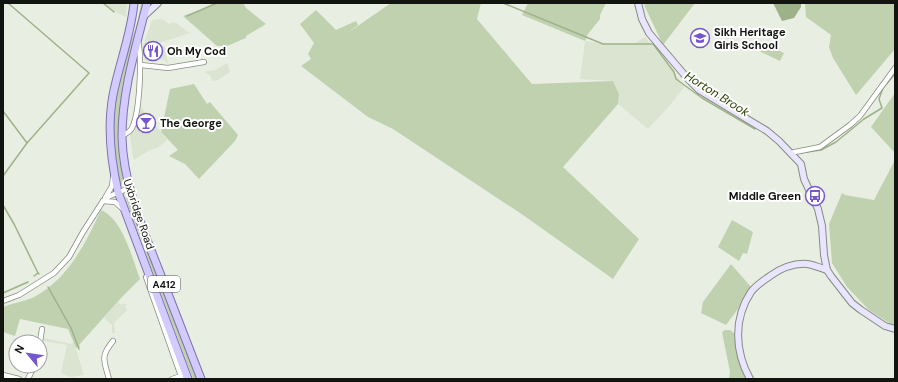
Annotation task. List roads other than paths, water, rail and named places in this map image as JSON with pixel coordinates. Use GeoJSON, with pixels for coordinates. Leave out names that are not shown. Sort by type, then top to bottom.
{"type":"FeatureCollection","features":[{"type":"Feature","properties":{"kind":"main road","name":"Uxbridge Road"},"geometry":{"type":"LineString","coordinates":[[134,3],[127,42],[112,97],[110,116],[110,147],[113,171],[125,212],[188,379]]}},
{"type":"Feature","properties":{"kind":"main road","name":"Uxbridge Road"},"geometry":{"type":"LineString","coordinates":[[147,3],[127,80],[122,136],[123,151],[129,188],[143,230],[201,379]]}},
{"type":"Feature","properties":{"kind":"street"},"geometry":{"type":"LineString","coordinates":[[143,18],[158,3]]}},
{"type":"Feature","properties":{"kind":"street"},"geometry":{"type":"LineString","coordinates":[[638,3],[642,19],[650,33],[699,90],[767,131],[801,164],[804,179],[818,209],[822,226],[824,255],[828,270],[852,303],[885,326],[895,329]]}},
{"type":"Feature","properties":{"kind":"street"},"geometry":{"type":"LineString","coordinates":[[122,136],[131,130],[136,117],[141,65],[138,39]]}},
{"type":"Feature","properties":{"kind":"street"},"geometry":{"type":"LineString","coordinates":[[141,65],[168,68],[204,62]]}},
{"type":"Feature","properties":{"kind":"street"},"geometry":{"type":"LineString","coordinates":[[790,153],[820,147],[850,125],[860,116],[895,68]]}},
{"type":"Feature","properties":{"kind":"street"},"geometry":{"type":"LineString","coordinates":[[3,301],[19,295],[54,273],[69,257],[112,186],[113,171]]}},
{"type":"Feature","properties":{"kind":"street"},"geometry":{"type":"LineString","coordinates":[[103,201],[118,192],[129,188]]}},
{"type":"Feature","properties":{"kind":"street"},"geometry":{"type":"LineString","coordinates":[[103,201],[115,202],[125,212]]}},
{"type":"Feature","properties":{"kind":"street"},"geometry":{"type":"LineString","coordinates":[[750,379],[739,352],[738,329],[743,308],[751,292],[774,272],[796,264],[807,264],[828,270]]}},
{"type":"Feature","properties":{"kind":"street"},"geometry":{"type":"LineString","coordinates":[[146,277],[182,377],[172,379]]}},
{"type":"Feature","properties":{"kind":"street"},"geometry":{"type":"LineString","coordinates":[[41,334],[42,329]]}},
{"type":"Feature","properties":{"kind":"street"},"geometry":{"type":"LineString","coordinates":[[109,379],[104,360],[105,351],[113,341]]}},
{"type":"Feature","properties":{"kind":"street"},"geometry":{"type":"LineString","coordinates":[[3,375],[19,379]]}},
{"type":"Feature","properties":{"kind":"waterway"},"geometry":{"type":"LineString","coordinates":[[8,3],[89,73],[27,143]]}},
{"type":"Feature","properties":{"kind":"waterway","name":"Horton Brook"},"geometry":{"type":"LineString","coordinates":[[103,3],[114,12]]}},
{"type":"Feature","properties":{"kind":"waterway","name":"Horton Brook"},"geometry":{"type":"LineString","coordinates":[[187,16],[217,3]]}},
{"type":"Feature","properties":{"kind":"waterway","name":"Horton Brook"},"geometry":{"type":"LineString","coordinates":[[503,3],[603,44],[653,44],[674,72],[676,79],[702,98],[755,129]]}},
{"type":"Feature","properties":{"kind":"waterway","name":"Horton Brook"},"geometry":{"type":"LineString","coordinates":[[800,153],[821,150],[836,142],[864,119],[882,108],[879,99],[883,88],[895,74]]}},
{"type":"Feature","properties":{"kind":"waterway"},"geometry":{"type":"LineString","coordinates":[[3,111],[27,143],[3,176]]}},
{"type":"Feature","properties":{"kind":"waterway"},"geometry":{"type":"LineString","coordinates":[[3,205],[38,273]]}},
{"type":"Feature","properties":{"kind":"waterway"},"geometry":{"type":"LineString","coordinates":[[34,276],[38,273],[39,274]]}},
{"type":"Feature","properties":{"kind":"waterway"},"geometry":{"type":"LineString","coordinates":[[3,293],[28,282]]}},
{"type":"Feature","properties":{"kind":"waterway"},"geometry":{"type":"LineString","coordinates":[[48,287],[71,328],[79,349]]}},
{"type":"Feature","properties":{"kind":"place","name":"Sikh Heritage Girls School"},"geometry":{"type":"Point","coordinates":[700,38]}},
{"type":"Feature","properties":{"kind":"place","name":"Oh My Cod"},"geometry":{"type":"Point","coordinates":[153,51]}},
{"type":"Feature","properties":{"kind":"place","name":"The George"},"geometry":{"type":"Point","coordinates":[146,123]}},
{"type":"Feature","properties":{"kind":"place","name":"Middle Green"},"geometry":{"type":"Point","coordinates":[815,196]}}]}
